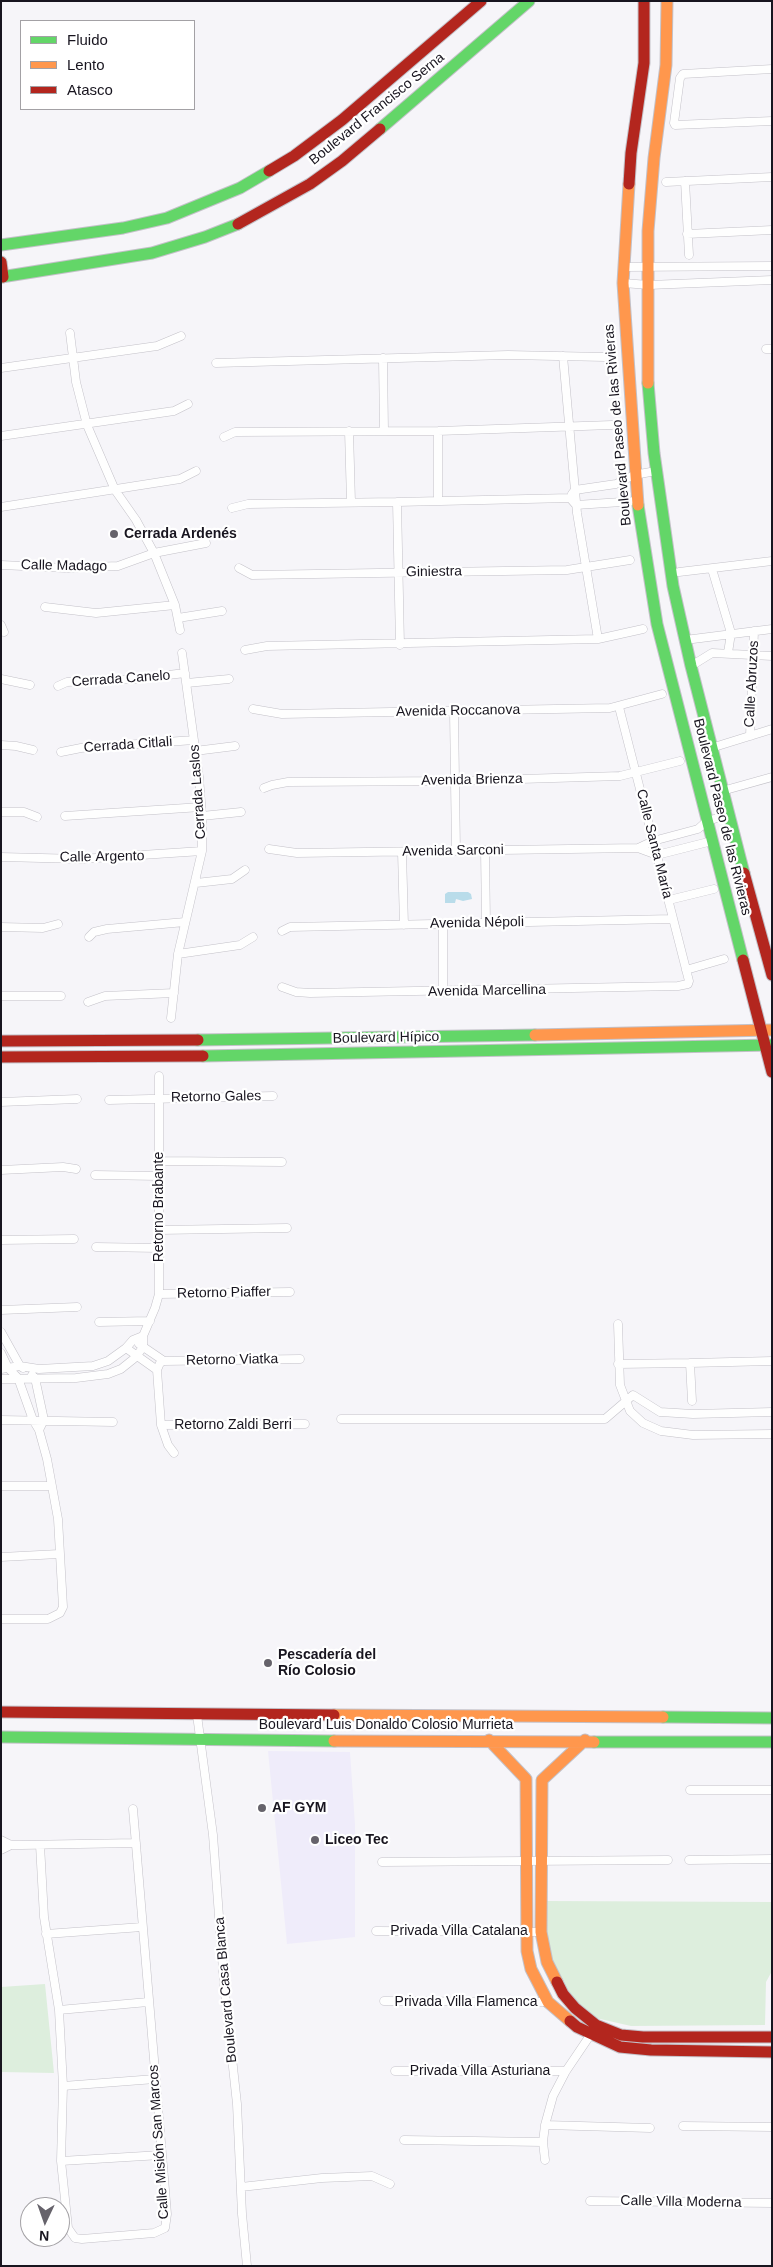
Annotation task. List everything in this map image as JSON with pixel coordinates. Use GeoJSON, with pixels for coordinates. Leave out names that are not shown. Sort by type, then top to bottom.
{"type":"FeatureCollection","features":[{"type":"Feature","properties":{"kind":"street","name":"Boulevard Francisco Serna"},"geometry":{"type":"LineString","coordinates":[[1,245],[123,228],[167,218],[240,188],[294,156],[342,120],[481,1]]}},
{"type":"Feature","properties":{"kind":"street","name":"Boulevard Francisco Serna"},"geometry":{"type":"LineString","coordinates":[[2,277],[152,253],[205,237],[246,221],[310,184],[342,161],[528,1]]}},
{"type":"Feature","properties":{"kind":"street","name":"Boulevard Paseo de las Rivieras"},"geometry":{"type":"LineString","coordinates":[[644,1],[644,63],[631,153],[623,283],[634,476],[657,624],[712,842],[767,1030],[772,1072]]}},
{"type":"Feature","properties":{"kind":"street","name":"Boulevard Paseo de las Rivieras"},"geometry":{"type":"LineString","coordinates":[[667,1],[666,65],[654,158],[648,231],[647,374],[656,472],[673,586],[685,640],[728,815],[772,975]]}},
{"type":"Feature","properties":{"kind":"street"},"geometry":{"type":"LineString","coordinates":[[772,69],[682,74],[674,122],[676,125],[772,122]]}},
{"type":"Feature","properties":{"kind":"street"},"geometry":{"type":"LineString","coordinates":[[666,182],[772,177]]}},
{"type":"Feature","properties":{"kind":"street"},"geometry":{"type":"LineString","coordinates":[[685,181],[688,255]]}},
{"type":"Feature","properties":{"kind":"street"},"geometry":{"type":"LineString","coordinates":[[687,234],[772,230]]}},
{"type":"Feature","properties":{"kind":"street"},"geometry":{"type":"LineString","coordinates":[[1,262],[2,277]]}},
{"type":"Feature","properties":{"kind":"street"},"geometry":{"type":"LineString","coordinates":[[624,267],[772,266]]}},
{"type":"Feature","properties":{"kind":"street"},"geometry":{"type":"LineString","coordinates":[[623,283],[649,284],[772,280]]}},
{"type":"Feature","properties":{"kind":"street"},"geometry":{"type":"LineString","coordinates":[[70,333],[79,397],[87,425],[116,490],[136,520],[154,553],[175,606],[180,630]]}},
{"type":"Feature","properties":{"kind":"street"},"geometry":{"type":"LineString","coordinates":[[1,368],[157,346],[181,336]]}},
{"type":"Feature","properties":{"kind":"street"},"geometry":{"type":"LineString","coordinates":[[563,356],[576,505],[598,639]]}},
{"type":"Feature","properties":{"kind":"street"},"geometry":{"type":"LineString","coordinates":[[216,363],[383,358],[604,356]]}},
{"type":"Feature","properties":{"kind":"street"},"geometry":{"type":"LineString","coordinates":[[383,358],[384,431]]}},
{"type":"Feature","properties":{"kind":"street"},"geometry":{"type":"LineString","coordinates":[[1,436],[174,412],[188,404]]}},
{"type":"Feature","properties":{"kind":"street"},"geometry":{"type":"LineString","coordinates":[[224,437],[236,432],[438,431],[612,425]]}},
{"type":"Feature","properties":{"kind":"street"},"geometry":{"type":"LineString","coordinates":[[349,431],[351,502]]}},
{"type":"Feature","properties":{"kind":"street"},"geometry":{"type":"LineString","coordinates":[[438,431],[438,501]]}},
{"type":"Feature","properties":{"kind":"street"},"geometry":{"type":"LineString","coordinates":[[1,507],[180,479],[196,471]]}},
{"type":"Feature","properties":{"kind":"street"},"geometry":{"type":"LineString","coordinates":[[570,498],[575,490],[616,484],[634,476],[656,472]]}},
{"type":"Feature","properties":{"kind":"street"},"geometry":{"type":"LineString","coordinates":[[232,508],[248,504],[570,498]]}},
{"type":"Feature","properties":{"kind":"street"},"geometry":{"type":"LineString","coordinates":[[570,498],[576,505]]}},
{"type":"Feature","properties":{"kind":"street"},"geometry":{"type":"LineString","coordinates":[[576,505],[637,501]]}},
{"type":"Feature","properties":{"kind":"street"},"geometry":{"type":"LineString","coordinates":[[397,502],[400,645]]}},
{"type":"Feature","properties":{"kind":"street","name":"Calle Madago"},"geometry":{"type":"LineString","coordinates":[[1,564],[67,568],[109,567],[125,564],[154,553],[206,543]]}},
{"type":"Feature","properties":{"kind":"street","name":"Giniestra"},"geometry":{"type":"LineString","coordinates":[[239,568],[252,575],[585,568],[630,560]]}},
{"type":"Feature","properties":{"kind":"street"},"geometry":{"type":"LineString","coordinates":[[679,572],[772,561]]}},
{"type":"Feature","properties":{"kind":"street"},"geometry":{"type":"LineString","coordinates":[[712,569],[732,633],[728,653]]}},
{"type":"Feature","properties":{"kind":"street"},"geometry":{"type":"LineString","coordinates":[[651,591],[662,585],[673,586]]}},
{"type":"Feature","properties":{"kind":"street"},"geometry":{"type":"LineString","coordinates":[[45,607],[96,613],[175,606]]}},
{"type":"Feature","properties":{"kind":"street"},"geometry":{"type":"LineString","coordinates":[[178,618],[222,611]]}},
{"type":"Feature","properties":{"kind":"street"},"geometry":{"type":"LineString","coordinates":[[245,650],[267,646],[400,645],[598,639],[643,629]]}},
{"type":"Feature","properties":{"kind":"street"},"geometry":{"type":"LineString","coordinates":[[685,640],[772,629]]}},
{"type":"Feature","properties":{"kind":"street","name":"Calle Abruzos"},"geometry":{"type":"LineString","coordinates":[[750,736],[754,632]]}},
{"type":"Feature","properties":{"kind":"street"},"geometry":{"type":"LineString","coordinates":[[710,636],[712,652]]}},
{"type":"Feature","properties":{"kind":"street"},"geometry":{"type":"LineString","coordinates":[[691,666],[712,652],[772,656]]}},
{"type":"Feature","properties":{"kind":"street","name":"Cerrada Laslos"},"geometry":{"type":"LineString","coordinates":[[171,1018],[178,954],[202,852],[202,816],[186,673],[182,653]]}},
{"type":"Feature","properties":{"kind":"street","name":"Cerrada Canelo"},"geometry":{"type":"LineString","coordinates":[[58,686],[67,682],[135,679],[186,673]]}},
{"type":"Feature","properties":{"kind":"street"},"geometry":{"type":"LineString","coordinates":[[187,683],[229,678]]}},
{"type":"Feature","properties":{"kind":"street"},"geometry":{"type":"LineString","coordinates":[[1,679],[30,685]]}},
{"type":"Feature","properties":{"kind":"street","name":"Avenida Roccanova"},"geometry":{"type":"LineString","coordinates":[[253,709],[282,714],[454,712],[619,707],[662,694]]}},
{"type":"Feature","properties":{"kind":"street","name":"Calle Santa María"},"geometry":{"type":"LineString","coordinates":[[619,707],[689,981]]}},
{"type":"Feature","properties":{"kind":"street"},"geometry":{"type":"LineString","coordinates":[[454,712],[456,851]]}},
{"type":"Feature","properties":{"kind":"street"},"geometry":{"type":"LineString","coordinates":[[711,748],[772,729]]}},
{"type":"Feature","properties":{"kind":"street","name":"Cerrada Citlali"},"geometry":{"type":"LineString","coordinates":[[62,752],[81,748],[194,740]]}},
{"type":"Feature","properties":{"kind":"street"},"geometry":{"type":"LineString","coordinates":[[1,745],[32,750]]}},
{"type":"Feature","properties":{"kind":"street"},"geometry":{"type":"LineString","coordinates":[[195,750],[235,746]]}},
{"type":"Feature","properties":{"kind":"street","name":"Avenida Brienza"},"geometry":{"type":"LineString","coordinates":[[264,788],[288,782],[455,782],[620,776],[680,761]]}},
{"type":"Feature","properties":{"kind":"street"},"geometry":{"type":"LineString","coordinates":[[722,791],[772,777]]}},
{"type":"Feature","properties":{"kind":"street"},"geometry":{"type":"LineString","coordinates":[[65,816],[201,807]]}},
{"type":"Feature","properties":{"kind":"street"},"geometry":{"type":"LineString","coordinates":[[1,812],[24,812],[37,817]]}},
{"type":"Feature","properties":{"kind":"street"},"geometry":{"type":"LineString","coordinates":[[202,816],[241,812]]}},
{"type":"Feature","properties":{"kind":"street","name":"Avenida Sarconi"},"geometry":{"type":"LineString","coordinates":[[638,848],[653,841],[698,829],[707,821],[728,815]]}},
{"type":"Feature","properties":{"kind":"street"},"geometry":{"type":"LineString","coordinates":[[657,855],[712,842]]}},
{"type":"Feature","properties":{"kind":"street","name":"Avenida Sarconi"},"geometry":{"type":"LineString","coordinates":[[269,849],[296,853],[638,848],[657,855]]}},
{"type":"Feature","properties":{"kind":"street"},"geometry":{"type":"LineString","coordinates":[[485,850],[486,923]]}},
{"type":"Feature","properties":{"kind":"street","name":"Calle Argento"},"geometry":{"type":"LineString","coordinates":[[1,857],[81,859],[202,852]]}},
{"type":"Feature","properties":{"kind":"street"},"geometry":{"type":"LineString","coordinates":[[402,852],[404,925]]}},
{"type":"Feature","properties":{"kind":"street"},"geometry":{"type":"LineString","coordinates":[[196,884],[232,879],[245,870]]}},
{"type":"Feature","properties":{"kind":"street"},"geometry":{"type":"LineString","coordinates":[[668,900],[714,890]]}},
{"type":"Feature","properties":{"kind":"street","name":"Avenida Népoli"},"geometry":{"type":"LineString","coordinates":[[282,931],[290,927],[673,919]]}},
{"type":"Feature","properties":{"kind":"street"},"geometry":{"type":"LineString","coordinates":[[89,937],[94,932],[107,929],[185,922]]}},
{"type":"Feature","properties":{"kind":"street"},"geometry":{"type":"LineString","coordinates":[[1,927],[43,928],[58,924]]}},
{"type":"Feature","properties":{"kind":"street"},"geometry":{"type":"LineString","coordinates":[[443,924],[443,992]]}},
{"type":"Feature","properties":{"kind":"street"},"geometry":{"type":"LineString","coordinates":[[178,954],[240,945],[253,937]]}},
{"type":"Feature","properties":{"kind":"street"},"geometry":{"type":"LineString","coordinates":[[686,970],[724,959]]}},
{"type":"Feature","properties":{"kind":"street","name":"Avenida Marcellina"},"geometry":{"type":"LineString","coordinates":[[282,986],[302,993],[443,992],[678,986],[686,985],[689,981]]}},
{"type":"Feature","properties":{"kind":"street"},"geometry":{"type":"LineString","coordinates":[[88,1002],[105,996],[174,993]]}},
{"type":"Feature","properties":{"kind":"street"},"geometry":{"type":"LineString","coordinates":[[1,996],[61,996]]}},
{"type":"Feature","properties":{"kind":"street","name":"Boulevard Hípico"},"geometry":{"type":"LineString","coordinates":[[1,1041],[767,1030]]}},
{"type":"Feature","properties":{"kind":"street"},"geometry":{"type":"LineString","coordinates":[[149,1040],[149,1055]]}},
{"type":"Feature","properties":{"kind":"street","name":"Boulevard Hípico"},"geometry":{"type":"LineString","coordinates":[[1,1057],[301,1055],[768,1045]]}},
{"type":"Feature","properties":{"kind":"street","name":"Retorno Brabante"},"geometry":{"type":"LineString","coordinates":[[143,1347],[143,1336],[159,1294],[159,1076]]}},
{"type":"Feature","properties":{"kind":"street","name":"Retorno Gales"},"geometry":{"type":"LineString","coordinates":[[108,1100],[273,1096]]}},
{"type":"Feature","properties":{"kind":"street"},"geometry":{"type":"LineString","coordinates":[[1,1102],[77,1099]]}},
{"type":"Feature","properties":{"kind":"street"},"geometry":{"type":"LineString","coordinates":[[159,1161],[282,1162]]}},
{"type":"Feature","properties":{"kind":"street"},"geometry":{"type":"LineString","coordinates":[[1,1170],[63,1167],[76,1169]]}},
{"type":"Feature","properties":{"kind":"street"},"geometry":{"type":"LineString","coordinates":[[95,1175],[159,1176]]}},
{"type":"Feature","properties":{"kind":"street"},"geometry":{"type":"LineString","coordinates":[[159,1230],[287,1228]]}},
{"type":"Feature","properties":{"kind":"street"},"geometry":{"type":"LineString","coordinates":[[1,1240],[74,1239]]}},
{"type":"Feature","properties":{"kind":"street"},"geometry":{"type":"LineString","coordinates":[[96,1247],[159,1248]]}},
{"type":"Feature","properties":{"kind":"street","name":"Retorno Piaffer"},"geometry":{"type":"LineString","coordinates":[[159,1294],[290,1292]]}},
{"type":"Feature","properties":{"kind":"street"},"geometry":{"type":"LineString","coordinates":[[1,1310],[77,1307]]}},
{"type":"Feature","properties":{"kind":"street"},"geometry":{"type":"LineString","coordinates":[[99,1322],[150,1321]]}},
{"type":"Feature","properties":{"kind":"street"},"geometry":{"type":"LineString","coordinates":[[618,1324],[620,1385],[630,1411],[643,1423],[661,1431],[693,1435],[772,1434]]}},
{"type":"Feature","properties":{"kind":"street"},"geometry":{"type":"LineString","coordinates":[[1,1332],[20,1366],[36,1378],[44,1420],[40,1430]]}},
{"type":"Feature","properties":{"kind":"street"},"geometry":{"type":"LineString","coordinates":[[4,1368],[20,1366],[39,1369],[93,1366],[108,1361],[126,1348],[133,1340],[143,1336]]}},
{"type":"Feature","properties":{"kind":"street"},"geometry":{"type":"LineString","coordinates":[[133,1340],[164,1361],[157,1370],[161,1425],[168,1444],[174,1453]]}},
{"type":"Feature","properties":{"kind":"street"},"geometry":{"type":"LineString","coordinates":[[1,1379],[94,1377],[121,1369],[136,1357],[143,1347]]}},
{"type":"Feature","properties":{"kind":"street"},"geometry":{"type":"LineString","coordinates":[[126,1348],[136,1357],[157,1370]]}},
{"type":"Feature","properties":{"kind":"street"},"geometry":{"type":"LineString","coordinates":[[1,1353],[4,1368],[18,1378],[33,1420],[40,1430],[58,1519],[63,1593],[63,1607],[60,1613],[48,1619],[1,1619]]}},
{"type":"Feature","properties":{"kind":"street","name":"Retorno Viatka"},"geometry":{"type":"LineString","coordinates":[[164,1361],[300,1360]]}},
{"type":"Feature","properties":{"kind":"street"},"geometry":{"type":"LineString","coordinates":[[618,1364],[772,1360]]}},
{"type":"Feature","properties":{"kind":"street"},"geometry":{"type":"LineString","coordinates":[[690,1363],[692,1400]]}},
{"type":"Feature","properties":{"kind":"street"},"geometry":{"type":"LineString","coordinates":[[341,1419],[605,1419],[633,1395],[660,1412],[692,1414],[772,1412]]}},
{"type":"Feature","properties":{"kind":"street"},"geometry":{"type":"LineString","coordinates":[[1,1420],[113,1422]]}},
{"type":"Feature","properties":{"kind":"street","name":"Retorno Zaldi Berri"},"geometry":{"type":"LineString","coordinates":[[161,1425],[306,1424]]}},
{"type":"Feature","properties":{"kind":"street"},"geometry":{"type":"LineString","coordinates":[[1,1486],[52,1486]]}},
{"type":"Feature","properties":{"kind":"street"},"geometry":{"type":"LineString","coordinates":[[1,1557],[59,1554]]}},
{"type":"Feature","properties":{"kind":"street","name":"Boulevard Luis Donaldo Colosio Murrieta"},"geometry":{"type":"LineString","coordinates":[[1,1712],[198,1714],[702,1730],[772,1742]]}},
{"type":"Feature","properties":{"kind":"street","name":"Boulevard Casa Blanca"},"geometry":{"type":"LineString","coordinates":[[198,1714],[213,1834],[224,1984],[236,2104],[240,2187],[247,2266]]}},
{"type":"Feature","properties":{"kind":"street","name":"Boulevard Luis Donaldo Colosio Murrieta"},"geometry":{"type":"LineString","coordinates":[[1,1738],[201,1741],[585,1740],[702,1730],[772,1718]]}},
{"type":"Feature","properties":{"kind":"street"},"geometry":{"type":"LineString","coordinates":[[489,1740],[526,1779],[527,1951],[531,1969],[548,2002],[577,2027],[631,2037],[772,2037]]}},
{"type":"Feature","properties":{"kind":"street"},"geometry":{"type":"LineString","coordinates":[[585,1740],[542,1780],[541,1932],[547,1962],[563,1994],[607,2043],[632,2049],[772,2052]]}},
{"type":"Feature","properties":{"kind":"street"},"geometry":{"type":"LineString","coordinates":[[526,1779],[542,1780]]}},
{"type":"Feature","properties":{"kind":"street"},"geometry":{"type":"LineString","coordinates":[[690,1790],[772,1790]]}},
{"type":"Feature","properties":{"kind":"street","name":"Calle Misión San Marcos"},"geometry":{"type":"LineString","coordinates":[[40,1844],[46,1934],[59,2010],[63,2086],[61,2161],[68,2228],[75,2238],[82,2239],[154,2233],[165,2228],[167,2214],[154,2079],[134,1809]]}},
{"type":"Feature","properties":{"kind":"street"},"geometry":{"type":"LineString","coordinates":[[527,1816],[541,1816]]}},
{"type":"Feature","properties":{"kind":"street"},"geometry":{"type":"LineString","coordinates":[[1,1840],[11,1845]]}},
{"type":"Feature","properties":{"kind":"street"},"geometry":{"type":"LineString","coordinates":[[1,1850],[11,1845],[136,1843]]}},
{"type":"Feature","properties":{"kind":"street"},"geometry":{"type":"LineString","coordinates":[[690,1860],[772,1859]]}},
{"type":"Feature","properties":{"kind":"street"},"geometry":{"type":"LineString","coordinates":[[382,1862],[668,1860]]}},
{"type":"Feature","properties":{"kind":"street"},"geometry":{"type":"LineString","coordinates":[[46,1934],[142,1927]]}},
{"type":"Feature","properties":{"kind":"street","name":"Privada Villa Catalana"},"geometry":{"type":"LineString","coordinates":[[376,1931],[541,1932]]}},
{"type":"Feature","properties":{"kind":"street"},"geometry":{"type":"LineString","coordinates":[[59,2010],[148,2002]]}},
{"type":"Feature","properties":{"kind":"street","name":"Privada Villa Flamenca"},"geometry":{"type":"LineString","coordinates":[[384,2002],[548,2002]]}},
{"type":"Feature","properties":{"kind":"street"},"geometry":{"type":"LineString","coordinates":[[545,2160],[543,2142],[545,2126],[553,2096],[566,2071],[594,2030]]}},
{"type":"Feature","properties":{"kind":"street","name":"Privada Villa Asturiana"},"geometry":{"type":"LineString","coordinates":[[395,2071],[566,2071]]}},
{"type":"Feature","properties":{"kind":"street"},"geometry":{"type":"LineString","coordinates":[[63,2086],[154,2079]]}},
{"type":"Feature","properties":{"kind":"street"},"geometry":{"type":"LineString","coordinates":[[545,2126],[650,2128]]}},
{"type":"Feature","properties":{"kind":"street"},"geometry":{"type":"LineString","coordinates":[[683,2126],[772,2127]]}},
{"type":"Feature","properties":{"kind":"street"},"geometry":{"type":"LineString","coordinates":[[404,2140],[543,2142]]}},
{"type":"Feature","properties":{"kind":"street"},"geometry":{"type":"LineString","coordinates":[[61,2161],[161,2155]]}},
{"type":"Feature","properties":{"kind":"street"},"geometry":{"type":"LineString","coordinates":[[240,2187],[322,2178],[372,2176],[390,2184]]}},
{"type":"Feature","properties":{"kind":"street","name":"Calle Villa Moderna"},"geometry":{"type":"LineString","coordinates":[[590,2201],[772,2203]]}},
{"type":"Feature","properties":{"kind":"shaded area","name":"Liceo Tec"},"geometry":{"type":"Polygon","coordinates":[[[268,1751],[350,1752],[355,1825],[355,1937],[287,1944],[268,1751]]]}},
{"type":"Feature","properties":{"kind":"green space"},"geometry":{"type":"Polygon","coordinates":[[[545,1901],[772,1902],[772,1971],[766,1982],[765,2025],[631,2026],[596,2018],[578,2005],[563,1986],[553,1968],[546,1939],[545,1901]]]}},
{"type":"Feature","properties":{"kind":"green space"},"geometry":{"type":"Polygon","coordinates":[[[45,1984],[54,2073],[1,2072],[1,1987],[45,1984]]]}},
{"type":"Feature","properties":{"kind":"water"},"geometry":{"type":"Polygon","coordinates":[[[448,892],[468,892],[471,894],[472,899],[463,901],[456,899],[455,903],[445,903],[445,894],[448,892]]]}},
{"type":"Feature","properties":{"kind":"traffic: fast"},"geometry":{"type":"LineString","coordinates":[[380,129],[529,1]]}},
{"type":"Feature","properties":{"kind":"traffic: fast"},"geometry":{"type":"LineString","coordinates":[[1,245],[123,228],[167,218],[240,188],[269,171]]}},
{"type":"Feature","properties":{"kind":"traffic: fast"},"geometry":{"type":"LineString","coordinates":[[1,277],[152,253],[205,237],[238,224]]}},
{"type":"Feature","properties":{"kind":"traffic: fast"},"geometry":{"type":"LineString","coordinates":[[648,383],[654,453],[673,586],[691,666],[744,873]]}},
{"type":"Feature","properties":{"kind":"traffic: fast"},"geometry":{"type":"LineString","coordinates":[[638,505],[657,624],[743,960]]}},
{"type":"Feature","properties":{"kind":"traffic: fast"},"geometry":{"type":"LineString","coordinates":[[198,1040],[535,1035]]}},
{"type":"Feature","properties":{"kind":"traffic: fast"},"geometry":{"type":"LineString","coordinates":[[203,1056],[772,1045]]}},
{"type":"Feature","properties":{"kind":"traffic: fast"},"geometry":{"type":"LineString","coordinates":[[663,1717],[772,1718]]}},
{"type":"Feature","properties":{"kind":"traffic: fast"},"geometry":{"type":"LineString","coordinates":[[1,1737],[334,1741]]}},
{"type":"Feature","properties":{"kind":"traffic: fast"},"geometry":{"type":"LineString","coordinates":[[594,1742],[772,1742]]}},
{"type":"Feature","properties":{"kind":"traffic: slow"},"geometry":{"type":"LineString","coordinates":[[648,383],[648,231],[654,158],[666,65],[667,1]]}},
{"type":"Feature","properties":{"kind":"traffic: slow"},"geometry":{"type":"LineString","coordinates":[[629,184],[623,283],[638,505]]}},
{"type":"Feature","properties":{"kind":"traffic: slow"},"geometry":{"type":"LineString","coordinates":[[535,1035],[772,1030]]}},
{"type":"Feature","properties":{"kind":"traffic: slow"},"geometry":{"type":"LineString","coordinates":[[334,1715],[663,1717]]}},
{"type":"Feature","properties":{"kind":"traffic: slow"},"geometry":{"type":"LineString","coordinates":[[489,1740],[526,1779],[527,1951],[531,1969],[548,2002],[570,2021]]}},
{"type":"Feature","properties":{"kind":"traffic: slow"},"geometry":{"type":"LineString","coordinates":[[557,1982],[547,1962],[541,1932],[542,1780],[585,1740]]}},
{"type":"Feature","properties":{"kind":"traffic: slow"},"geometry":{"type":"LineString","coordinates":[[334,1741],[594,1742]]}},
{"type":"Feature","properties":{"kind":"traffic: jam"},"geometry":{"type":"LineString","coordinates":[[269,171],[294,156],[342,120],[481,1]]}},
{"type":"Feature","properties":{"kind":"traffic: jam"},"geometry":{"type":"LineString","coordinates":[[629,184],[631,153],[644,63],[644,1]]}},
{"type":"Feature","properties":{"kind":"traffic: jam"},"geometry":{"type":"LineString","coordinates":[[238,224],[310,184],[342,161],[380,129]]}},
{"type":"Feature","properties":{"kind":"traffic: jam"},"geometry":{"type":"LineString","coordinates":[[1,262],[3,277]]}},
{"type":"Feature","properties":{"kind":"traffic: jam"},"geometry":{"type":"LineString","coordinates":[[744,873],[772,975]]}},
{"type":"Feature","properties":{"kind":"traffic: jam"},"geometry":{"type":"LineString","coordinates":[[743,960],[772,1072]]}},
{"type":"Feature","properties":{"kind":"traffic: jam"},"geometry":{"type":"LineString","coordinates":[[1,1041],[198,1040]]}},
{"type":"Feature","properties":{"kind":"traffic: jam"},"geometry":{"type":"LineString","coordinates":[[1,1057],[203,1056]]}},
{"type":"Feature","properties":{"kind":"traffic: jam"},"geometry":{"type":"LineString","coordinates":[[1,1712],[334,1715]]}},
{"type":"Feature","properties":{"kind":"traffic: jam"},"geometry":{"type":"LineString","coordinates":[[557,1982],[563,1994],[575,2008],[596,2025],[621,2035],[643,2037],[772,2037]]}},
{"type":"Feature","properties":{"kind":"traffic: jam"},"geometry":{"type":"LineString","coordinates":[[570,2021],[577,2027],[620,2047],[651,2050],[772,2052]]}},
{"type":"Feature","properties":{"kind":"place","name":"Cerrada Ardenés"},"geometry":{"type":"Point","coordinates":[114,534]}},
{"type":"Feature","properties":{"kind":"place","name":"Pescadería del Río Colosio"},"geometry":{"type":"Point","coordinates":[268,1663]}},
{"type":"Feature","properties":{"kind":"place","name":"AF GYM"},"geometry":{"type":"Point","coordinates":[262,1808]}},
{"type":"Feature","properties":{"kind":"place","name":"Liceo Tec"},"geometry":{"type":"Point","coordinates":[315,1840]}}]}
